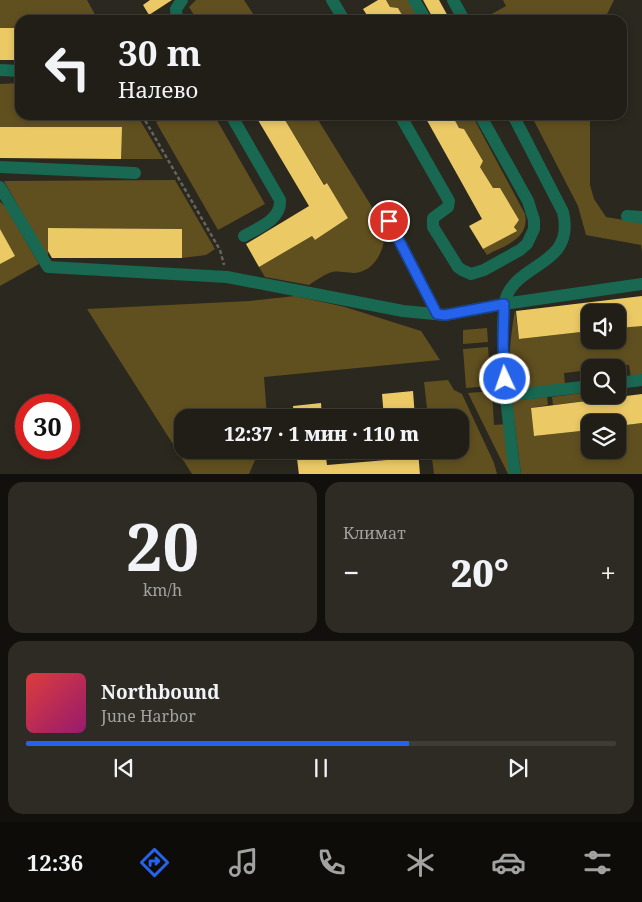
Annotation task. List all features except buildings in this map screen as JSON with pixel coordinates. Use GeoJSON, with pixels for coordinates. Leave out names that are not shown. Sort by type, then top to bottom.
{"type":"FeatureCollection","features":[{"type":"Feature","properties":{"kind":"street"},"geometry":{"type":"LineString","coordinates":[[177,15],[176,9],[182,0]]}},
{"type":"Feature","properties":{"kind":"street"},"geometry":{"type":"LineString","coordinates":[[332,0],[341,15]]}},
{"type":"Feature","properties":{"kind":"street"},"geometry":{"type":"LineString","coordinates":[[414,0],[423,15]]}},
{"type":"Feature","properties":{"kind":"street"},"geometry":{"type":"LineString","coordinates":[[453,0],[461,15]]}},
{"type":"Feature","properties":{"kind":"street"},"geometry":{"type":"LineString","coordinates":[[0,70],[15,71]]}},
{"type":"Feature","properties":{"kind":"street"},"geometry":{"type":"LineString","coordinates":[[234,120],[278,194],[281,205],[275,216],[244,236]]}},
{"type":"Feature","properties":{"kind":"street"},"geometry":{"type":"LineString","coordinates":[[403,120],[449,201],[448,207],[433,218],[433,227],[458,267],[471,274],[484,270],[520,250],[527,244],[534,229],[534,220],[528,201],[483,120]]}},
{"type":"Feature","properties":{"kind":"street"},"geometry":{"type":"LineString","coordinates":[[515,474],[506,396],[503,345],[504,304],[507,294],[513,286],[552,255],[559,247],[565,231],[563,212],[516,120]]}},
{"type":"Feature","properties":{"kind":"street"},"geometry":{"type":"LineString","coordinates":[[0,167],[135,173]]}},
{"type":"Feature","properties":{"kind":"street"},"geometry":{"type":"LineString","coordinates":[[0,187],[48,267],[227,277],[403,311],[437,314],[450,314],[504,304],[642,284]]}},
{"type":"Feature","properties":{"kind":"street"},"geometry":{"type":"LineString","coordinates":[[627,216],[642,217]]}},
{"type":"Feature","properties":{"kind":"street"},"geometry":{"type":"LineString","coordinates":[[389,221],[437,314]]}},
{"type":"Feature","properties":{"kind":"street"},"geometry":{"type":"LineString","coordinates":[[626,382],[642,380]]}},
{"type":"Feature","properties":{"kind":"street"},"geometry":{"type":"LineString","coordinates":[[506,396],[581,387]]}},
{"type":"Feature","properties":{"kind":"path"},"geometry":{"type":"LineString","coordinates":[[145,120],[220,250],[227,277]]}},
{"type":"Feature","properties":{"kind":"shaded area"},"geometry":{"type":"Polygon","coordinates":[[[0,0],[87,0],[95,15],[15,15],[15,28],[0,28],[0,0]]]}},
{"type":"Feature","properties":{"kind":"shaded area"},"geometry":{"type":"Polygon","coordinates":[[[196,0],[244,0],[254,15],[194,15],[189,7],[196,0]]]}},
{"type":"Feature","properties":{"kind":"shaded area"},"geometry":{"type":"Polygon","coordinates":[[[386,0],[409,0],[417,15],[402,15],[398,8],[390,7],[386,0]]]}},
{"type":"Feature","properties":{"kind":"shaded area"},"geometry":{"type":"Polygon","coordinates":[[[503,0],[614,0],[606,15],[490,15],[506,6],[503,0]]]}},
{"type":"Feature","properties":{"kind":"shaded area"},"geometry":{"type":"Polygon","coordinates":[[[15,83],[15,120],[140,120],[163,159],[121,159],[121,127],[0,127],[0,84],[15,83]]]}},
{"type":"Feature","properties":{"kind":"shaded area"},"geometry":{"type":"Polygon","coordinates":[[[160,120],[217,120],[265,204],[218,230],[156,122],[160,120]]]}},
{"type":"Feature","properties":{"kind":"shaded area"},"geometry":{"type":"Polygon","coordinates":[[[285,120],[318,120],[385,228],[380,254],[372,265],[360,272],[329,273],[309,285],[265,277],[259,267],[312,236],[315,240],[348,218],[327,183],[324,184],[285,120]]]}},
{"type":"Feature","properties":{"kind":"shaded area"},"geometry":{"type":"Polygon","coordinates":[[[455,120],[475,120],[525,214],[526,223],[520,236],[508,245],[487,255],[483,249],[516,231],[514,227],[519,220],[493,188],[480,167],[483,161],[464,129],[459,128],[455,120]]]}},
{"type":"Feature","properties":{"kind":"shaded area"},"geometry":{"type":"Polygon","coordinates":[[[534,120],[590,120],[590,185],[594,199],[606,217],[642,223],[642,252],[641,245],[586,235],[578,206],[534,120]]]}},
{"type":"Feature","properties":{"kind":"shaded area"},"geometry":{"type":"Polygon","coordinates":[[[175,180],[215,249],[206,255],[182,258],[182,229],[49,228],[48,258],[4,181],[175,180]]]}},
{"type":"Feature","properties":{"kind":"shaded area"},"geometry":{"type":"Polygon","coordinates":[[[0,202],[5,206],[39,264],[0,286],[0,202]]]}},
{"type":"Feature","properties":{"kind":"shaded area"},"geometry":{"type":"Polygon","coordinates":[[[295,296],[345,307],[421,331],[440,360],[264,377],[266,409],[174,409],[174,446],[87,309],[250,301],[295,296]]]}},
{"type":"Feature","properties":{"kind":"shaded area"},"geometry":{"type":"Polygon","coordinates":[[[515,310],[519,339],[581,332],[581,349],[626,349],[626,327],[642,325],[642,377],[631,378],[629,365],[626,365],[626,359],[581,359],[581,371],[564,373],[565,385],[510,393],[509,371],[515,310]]]}},
{"type":"Feature","properties":{"kind":"shaded area"},"geometry":{"type":"Polygon","coordinates":[[[487,328],[488,342],[463,344],[463,330],[487,328]]]}},
{"type":"Feature","properties":{"kind":"shaded area"},"geometry":{"type":"Polygon","coordinates":[[[488,347],[491,386],[466,388],[463,349],[488,347]]]}},
{"type":"Feature","properties":{"kind":"shaded area"},"geometry":{"type":"Polygon","coordinates":[[[448,380],[454,390],[462,394],[469,409],[427,409],[424,382],[448,380]]]}},
{"type":"Feature","properties":{"kind":"shaded area"},"geometry":{"type":"Polygon","coordinates":[[[492,391],[494,425],[507,424],[513,474],[508,474],[468,393],[492,391]]]}},
{"type":"Feature","properties":{"kind":"shaded area"},"geometry":{"type":"Polygon","coordinates":[[[581,393],[581,401],[553,405],[552,397],[581,393]]]}},
{"type":"Feature","properties":{"kind":"shaded area"},"geometry":{"type":"Polygon","coordinates":[[[547,397],[548,405],[531,408],[534,436],[581,431],[581,459],[626,459],[626,425],[642,423],[642,474],[521,474],[512,401],[547,397]]]}},
{"type":"Feature","properties":{"kind":"shaded area"},"geometry":{"type":"Polygon","coordinates":[[[469,409],[494,463],[497,474],[434,474],[432,459],[469,459],[469,409]]]}},
{"type":"Feature","properties":{"kind":"shaded area"},"geometry":{"type":"Polygon","coordinates":[[[182,459],[256,459],[249,474],[192,474],[182,459]]]}},
{"type":"Feature","properties":{"kind":"route"},"geometry":{"type":"LineString","coordinates":[[389,221],[437,314],[445,315],[504,304],[503,345],[505,379]]}}]}
